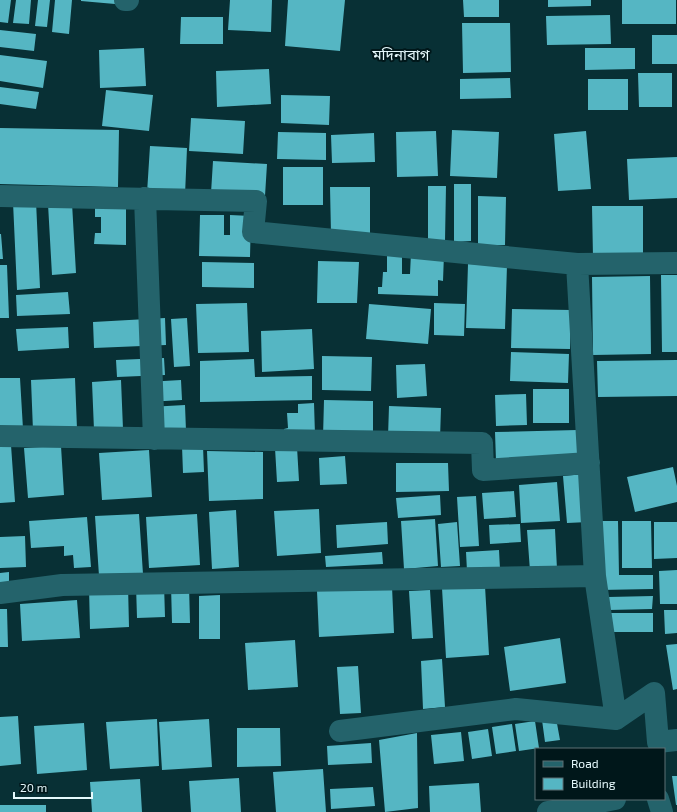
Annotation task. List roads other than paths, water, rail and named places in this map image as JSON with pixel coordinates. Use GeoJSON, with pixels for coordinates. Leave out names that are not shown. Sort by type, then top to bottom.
{"type":"FeatureCollection","features":[{"type":"Feature","properties":{"kind":"street"},"geometry":{"type":"LineString","coordinates":[[0,196],[256,201],[253,232],[577,264],[677,263]]}},
{"type":"Feature","properties":{"kind":"street"},"geometry":{"type":"LineString","coordinates":[[146,198],[154,439]]}},
{"type":"Feature","properties":{"kind":"street"},"geometry":{"type":"LineString","coordinates":[[577,264],[595,576],[616,719]]}},
{"type":"Feature","properties":{"kind":"street"},"geometry":{"type":"LineString","coordinates":[[0,436],[482,443],[483,470],[589,463]]}},
{"type":"Feature","properties":{"kind":"street"},"geometry":{"type":"LineString","coordinates":[[0,593],[62,585],[595,576]]}},
{"type":"Feature","properties":{"kind":"street"},"geometry":{"type":"LineString","coordinates":[[340,731],[516,709],[616,719],[654,693],[665,744]]}},
{"type":"Feature","properties":{"kind":"street"},"geometry":{"type":"LineString","coordinates":[[548,812],[610,800]]}},
{"type":"Feature","properties":{"kind":"street"},"geometry":{"type":"LineString","coordinates":[[658,800],[662,812]]}},
{"type":"Feature","properties":{"kind":"district","name":"মদিনাবাগ"},"geometry":{"type":"Point","coordinates":[401,54]}}]}
